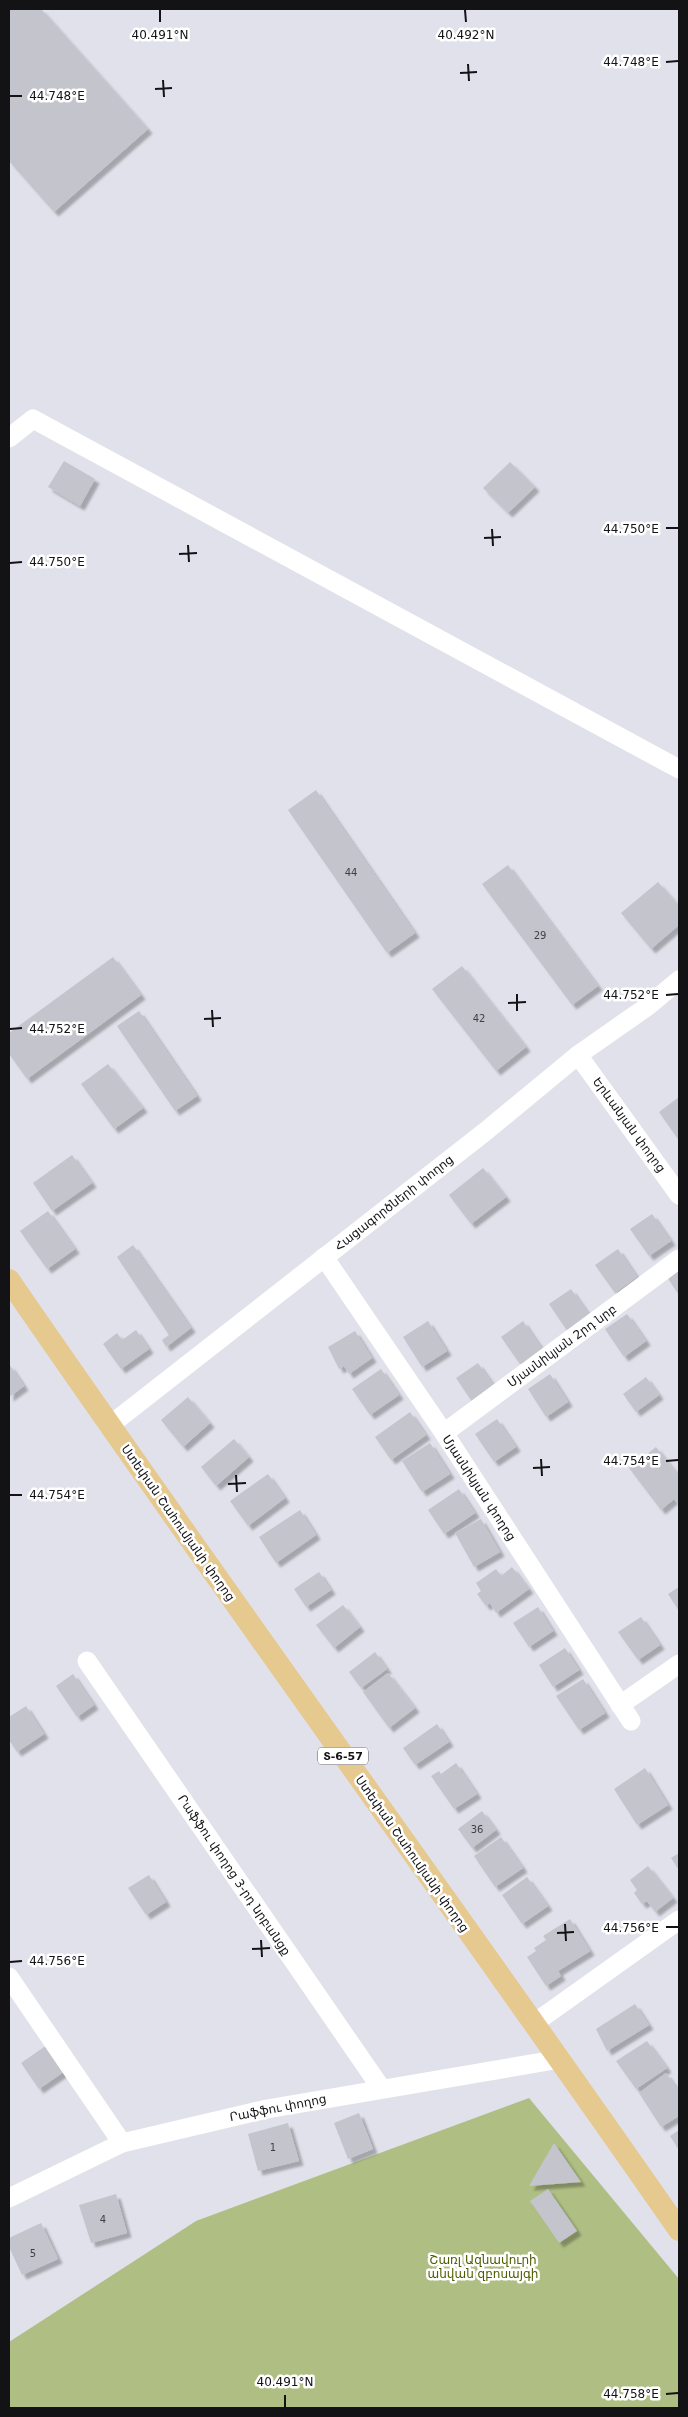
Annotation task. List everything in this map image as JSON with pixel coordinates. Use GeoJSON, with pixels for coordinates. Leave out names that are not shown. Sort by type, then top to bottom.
{"type":"FeatureCollection","features":[{"type":"Feature","properties":{"kind":"main road","name":"Ստեփան Շահումյանի փողոց"},"geometry":{"type":"LineString","coordinates":[[9,1280],[109,1426],[533,2024],[560,2059],[679,2230]]}},
{"type":"Feature","properties":{"kind":"street"},"geometry":{"type":"LineString","coordinates":[[9,438],[33,419],[679,769]]}},
{"type":"Feature","properties":{"kind":"street","name":"Հացագործների փողոց"},"geometry":{"type":"LineString","coordinates":[[109,1426],[486,1131],[578,1055],[648,1006],[679,980]]}},
{"type":"Feature","properties":{"kind":"street","name":"Երևանյան փողոց"},"geometry":{"type":"LineString","coordinates":[[578,1055],[679,1195]]}},
{"type":"Feature","properties":{"kind":"street","name":"Մյասնիկյան փողոց"},"geometry":{"type":"LineString","coordinates":[[324,1257],[444,1433],[631,1721]]}},
{"type":"Feature","properties":{"kind":"street","name":"Մյասնիկյան 2րդ նրբ"},"geometry":{"type":"LineString","coordinates":[[444,1433],[679,1260]]}},
{"type":"Feature","properties":{"kind":"street","name":"Րաֆֆու փողոց 3-րդ նրբանցք"},"geometry":{"type":"LineString","coordinates":[[87,1661],[381,2088]]}},
{"type":"Feature","properties":{"kind":"street"},"geometry":{"type":"LineString","coordinates":[[620,1705],[679,1664]]}},
{"type":"Feature","properties":{"kind":"street"},"geometry":{"type":"LineString","coordinates":[[533,2024],[679,1920]]}},
{"type":"Feature","properties":{"kind":"street"},"geometry":{"type":"LineString","coordinates":[[9,1977],[122,2143]]}},
{"type":"Feature","properties":{"kind":"street","name":"Րաֆֆու փողոց"},"geometry":{"type":"LineString","coordinates":[[9,2198],[122,2143],[268,2109],[381,2088],[560,2059]]}},
{"type":"Feature","properties":{"kind":"green space","name":"Շառլ Ազնավուրի անվան զբոսայգի"},"geometry":{"type":"Polygon","coordinates":[[[529,2098],[679,2279],[679,2408],[9,2408],[9,2342],[196,2221],[529,2098]]]}},
{"type":"Feature","properties":{"kind":"building"},"geometry":{"type":"Polygon","coordinates":[[[9,9],[41,9],[148,129],[54,212],[9,161],[9,9]]]}},
{"type":"Feature","properties":{"kind":"building"},"geometry":{"type":"Polygon","coordinates":[[[64,461],[95,479],[80,506],[48,487],[64,461]]]}},
{"type":"Feature","properties":{"kind":"building"},"geometry":{"type":"Polygon","coordinates":[[[510,462],[535,487],[508,513],[483,488],[510,462]]]}},
{"type":"Feature","properties":{"kind":"building"},"geometry":{"type":"Polygon","coordinates":[[[316,790],[415,933],[387,953],[288,810],[316,790]]]}},
{"type":"Feature","properties":{"kind":"building"},"geometry":{"type":"Polygon","coordinates":[[[508,865],[598,986],[572,1005],[482,884],[508,865]]]}},
{"type":"Feature","properties":{"kind":"building"},"geometry":{"type":"Polygon","coordinates":[[[658,882],[679,906],[679,925],[651,949],[621,913],[658,882]]]}},
{"type":"Feature","properties":{"kind":"building"},"geometry":{"type":"Polygon","coordinates":[[[113,957],[141,995],[27,1079],[9,1054],[9,1033],[113,957]]]}},
{"type":"Feature","properties":{"kind":"building"},"geometry":{"type":"Polygon","coordinates":[[[462,966],[526,1047],[496,1071],[432,989],[462,966]]]}},
{"type":"Feature","properties":{"kind":"building"},"geometry":{"type":"Polygon","coordinates":[[[139,1011],[197,1096],[175,1111],[117,1026],[139,1011]]]}},
{"type":"Feature","properties":{"kind":"building"},"geometry":{"type":"Polygon","coordinates":[[[108,1064],[143,1108],[114,1129],[81,1084],[108,1064]]]}},
{"type":"Feature","properties":{"kind":"building"},"geometry":{"type":"Polygon","coordinates":[[[679,1097],[679,1138],[678,1139],[659,1112],[679,1097]]]}},
{"type":"Feature","properties":{"kind":"building"},"geometry":{"type":"Polygon","coordinates":[[[72,1155],[92,1183],[52,1211],[33,1183],[72,1155]]]}},
{"type":"Feature","properties":{"kind":"building"},"geometry":{"type":"Polygon","coordinates":[[[483,1168],[506,1197],[471,1224],[449,1195],[483,1168]]]}},
{"type":"Feature","properties":{"kind":"building"},"geometry":{"type":"Polygon","coordinates":[[[48,1211],[75,1249],[47,1269],[20,1231],[48,1211]]]}},
{"type":"Feature","properties":{"kind":"building"},"geometry":{"type":"Polygon","coordinates":[[[652,1214],[671,1241],[649,1256],[630,1229],[652,1214]]]}},
{"type":"Feature","properties":{"kind":"building"},"geometry":{"type":"Polygon","coordinates":[[[133,1245],[191,1328],[166,1347],[162,1340],[169,1335],[117,1257],[133,1245]]]}},
{"type":"Feature","properties":{"kind":"building"},"geometry":{"type":"Polygon","coordinates":[[[618,1249],[637,1277],[615,1293],[595,1265],[618,1249]]]}},
{"type":"Feature","properties":{"kind":"building"},"geometry":{"type":"Polygon","coordinates":[[[679,1268],[679,1295],[667,1277],[679,1268]]]}},
{"type":"Feature","properties":{"kind":"building"},"geometry":{"type":"Polygon","coordinates":[[[571,1289],[590,1316],[568,1332],[549,1304],[571,1289]]]}},
{"type":"Feature","properties":{"kind":"building"},"geometry":{"type":"Polygon","coordinates":[[[627,1314],[646,1341],[624,1357],[605,1329],[627,1314]]]}},
{"type":"Feature","properties":{"kind":"building"},"geometry":{"type":"Polygon","coordinates":[[[428,1321],[447,1351],[422,1367],[403,1337],[428,1321]]]}},
{"type":"Feature","properties":{"kind":"building"},"geometry":{"type":"Polygon","coordinates":[[[523,1321],[542,1349],[520,1364],[501,1337],[523,1321]]]}},
{"type":"Feature","properties":{"kind":"building"},"geometry":{"type":"Polygon","coordinates":[[[136,1330],[149,1349],[121,1369],[103,1344],[117,1333],[122,1340],[136,1330]]]}},
{"type":"Feature","properties":{"kind":"building"},"geometry":{"type":"Polygon","coordinates":[[[355,1331],[372,1358],[349,1374],[344,1366],[339,1369],[328,1347],[355,1331]]]}},
{"type":"Feature","properties":{"kind":"building"},"geometry":{"type":"Polygon","coordinates":[[[478,1363],[497,1390],[475,1406],[456,1378],[478,1363]]]}},
{"type":"Feature","properties":{"kind":"building"},"geometry":{"type":"Polygon","coordinates":[[[9,1364],[24,1386],[9,1397],[9,1364]]]}},
{"type":"Feature","properties":{"kind":"building"},"geometry":{"type":"Polygon","coordinates":[[[381,1369],[399,1395],[370,1415],[352,1389],[381,1369]]]}},
{"type":"Feature","properties":{"kind":"building"},"geometry":{"type":"Polygon","coordinates":[[[550,1374],[568,1402],[546,1417],[528,1389],[550,1374]]]}},
{"type":"Feature","properties":{"kind":"building"},"geometry":{"type":"Polygon","coordinates":[[[646,1377],[659,1395],[636,1412],[623,1394],[646,1377]]]}},
{"type":"Feature","properties":{"kind":"building"},"geometry":{"type":"Polygon","coordinates":[[[188,1397],[210,1423],[183,1447],[161,1420],[188,1397]]]}},
{"type":"Feature","properties":{"kind":"building"},"geometry":{"type":"Polygon","coordinates":[[[410,1412],[426,1435],[391,1460],[375,1437],[410,1412]]]}},
{"type":"Feature","properties":{"kind":"building"},"geometry":{"type":"Polygon","coordinates":[[[497,1419],[516,1447],[494,1462],[475,1434],[497,1419]]]}},
{"type":"Feature","properties":{"kind":"building"},"geometry":{"type":"Polygon","coordinates":[[[234,1439],[249,1457],[216,1486],[201,1467],[234,1439]]]}},
{"type":"Feature","properties":{"kind":"building"},"geometry":{"type":"Polygon","coordinates":[[[430,1443],[450,1474],[422,1492],[402,1461],[430,1443]]]}},
{"type":"Feature","properties":{"kind":"building"},"geometry":{"type":"Polygon","coordinates":[[[656,1447],[679,1476],[679,1506],[674,1499],[661,1510],[629,1468],[656,1447]]]}},
{"type":"Feature","properties":{"kind":"building"},"geometry":{"type":"Polygon","coordinates":[[[268,1474],[285,1498],[248,1526],[230,1501],[268,1474]]]}},
{"type":"Feature","properties":{"kind":"building"},"geometry":{"type":"Polygon","coordinates":[[[459,1489],[475,1513],[444,1534],[428,1510],[459,1489]]]}},
{"type":"Feature","properties":{"kind":"building"},"geometry":{"type":"Polygon","coordinates":[[[300,1510],[316,1535],[276,1563],[259,1537],[300,1510]]]}},
{"type":"Feature","properties":{"kind":"building"},"geometry":{"type":"Polygon","coordinates":[[[481,1519],[500,1552],[474,1567],[455,1533],[481,1519]]]}},
{"type":"Feature","properties":{"kind":"building"},"geometry":{"type":"Polygon","coordinates":[[[512,1567],[529,1589],[496,1613],[490,1603],[486,1606],[477,1594],[481,1591],[476,1583],[496,1569],[501,1576],[512,1567]]]}},
{"type":"Feature","properties":{"kind":"building"},"geometry":{"type":"Polygon","coordinates":[[[319,1572],[331,1590],[306,1607],[294,1589],[319,1572]]]}},
{"type":"Feature","properties":{"kind":"building"},"geometry":{"type":"Polygon","coordinates":[[[679,1587],[679,1611],[668,1594],[679,1587]]]}},
{"type":"Feature","properties":{"kind":"building"},"geometry":{"type":"Polygon","coordinates":[[[343,1605],[360,1627],[334,1648],[316,1625],[343,1605]]]}},
{"type":"Feature","properties":{"kind":"building"},"geometry":{"type":"Polygon","coordinates":[[[538,1607],[553,1631],[529,1647],[513,1623],[538,1607]]]}},
{"type":"Feature","properties":{"kind":"building"},"geometry":{"type":"Polygon","coordinates":[[[641,1617],[660,1645],[638,1660],[618,1632],[641,1617]]]}},
{"type":"Feature","properties":{"kind":"building"},"geometry":{"type":"Polygon","coordinates":[[[565,1648],[579,1670],[553,1687],[539,1665],[565,1648]]]}},
{"type":"Feature","properties":{"kind":"building"},"geometry":{"type":"Polygon","coordinates":[[[375,1652],[387,1669],[361,1688],[349,1672],[375,1652]]]}},
{"type":"Feature","properties":{"kind":"building"},"geometry":{"type":"Polygon","coordinates":[[[388,1673],[415,1708],[389,1728],[363,1692],[388,1673]]]}},
{"type":"Feature","properties":{"kind":"building"},"geometry":{"type":"Polygon","coordinates":[[[73,1674],[94,1705],[77,1717],[56,1686],[73,1674]]]}},
{"type":"Feature","properties":{"kind":"building"},"geometry":{"type":"Polygon","coordinates":[[[583,1679],[605,1713],[579,1730],[556,1696],[583,1679]]]}},
{"type":"Feature","properties":{"kind":"building"},"geometry":{"type":"Polygon","coordinates":[[[26,1706],[44,1734],[17,1752],[9,1740],[9,1717],[26,1706]]]}},
{"type":"Feature","properties":{"kind":"building"},"geometry":{"type":"Polygon","coordinates":[[[437,1724],[449,1742],[415,1765],[403,1748],[437,1724]]]}},
{"type":"Feature","properties":{"kind":"building"},"geometry":{"type":"Polygon","coordinates":[[[456,1763],[477,1794],[454,1809],[431,1776],[439,1771],[441,1774],[456,1763]]]}},
{"type":"Feature","properties":{"kind":"building"},"geometry":{"type":"Polygon","coordinates":[[[645,1768],[668,1805],[637,1825],[614,1789],[645,1768]]]}},
{"type":"Feature","properties":{"kind":"building"},"geometry":{"type":"Polygon","coordinates":[[[482,1811],[496,1830],[472,1848],[458,1829],[482,1811]]]}},
{"type":"Feature","properties":{"kind":"building"},"geometry":{"type":"Polygon","coordinates":[[[501,1837],[523,1868],[495,1887],[474,1856],[501,1837]]]}},
{"type":"Feature","properties":{"kind":"building"},"geometry":{"type":"Polygon","coordinates":[[[679,1853],[679,1870],[671,1858],[679,1853]]]}},
{"type":"Feature","properties":{"kind":"building"},"geometry":{"type":"Polygon","coordinates":[[[648,1866],[673,1898],[655,1912],[647,1901],[642,1904],[634,1893],[637,1890],[630,1880],[648,1866]]]}},
{"type":"Feature","properties":{"kind":"building"},"geometry":{"type":"Polygon","coordinates":[[[149,1875],[166,1902],[146,1915],[128,1888],[149,1875]]]}},
{"type":"Feature","properties":{"kind":"building"},"geometry":{"type":"Polygon","coordinates":[[[527,1877],[548,1906],[522,1924],[502,1895],[527,1877]]]}},
{"type":"Feature","properties":{"kind":"building"},"geometry":{"type":"Polygon","coordinates":[[[570,1919],[590,1951],[558,1971],[561,1976],[546,1986],[527,1957],[536,1951],[534,1948],[546,1940],[543,1936],[570,1919]]]}},
{"type":"Feature","properties":{"kind":"building"},"geometry":{"type":"Polygon","coordinates":[[[635,2004],[649,2025],[607,2051],[596,2029],[635,2004]]]}},
{"type":"Feature","properties":{"kind":"building"},"geometry":{"type":"Polygon","coordinates":[[[647,2041],[667,2068],[636,2089],[616,2061],[647,2041]]]}},
{"type":"Feature","properties":{"kind":"building"},"geometry":{"type":"Polygon","coordinates":[[[47,2045],[65,2071],[39,2089],[21,2063],[47,2045]]]}},
{"type":"Feature","properties":{"kind":"building"},"geometry":{"type":"Polygon","coordinates":[[[666,2073],[679,2092],[679,2116],[661,2127],[639,2093],[666,2073]]]}},
{"type":"Feature","properties":{"kind":"building"},"geometry":{"type":"Polygon","coordinates":[[[359,2113],[373,2149],[348,2159],[334,2123],[359,2113]]]}},
{"type":"Feature","properties":{"kind":"building"},"geometry":{"type":"Polygon","coordinates":[[[288,2123],[299,2161],[258,2171],[248,2134],[288,2123]]]}},
{"type":"Feature","properties":{"kind":"building"},"geometry":{"type":"Polygon","coordinates":[[[679,2130],[679,2150],[670,2136],[679,2130]]]}},
{"type":"Feature","properties":{"kind":"building"},"geometry":{"type":"Polygon","coordinates":[[[554,2143],[581,2182],[529,2186],[554,2143]]]}},
{"type":"Feature","properties":{"kind":"building"},"geometry":{"type":"Polygon","coordinates":[[[548,2189],[577,2231],[559,2243],[530,2201],[548,2189]]]}},
{"type":"Feature","properties":{"kind":"building"},"geometry":{"type":"Polygon","coordinates":[[[116,2194],[127,2233],[91,2243],[79,2205],[116,2194]]]}},
{"type":"Feature","properties":{"kind":"building"},"geometry":{"type":"Polygon","coordinates":[[[41,2223],[58,2259],[22,2275],[9,2247],[9,2238],[41,2223]]]}}]}
